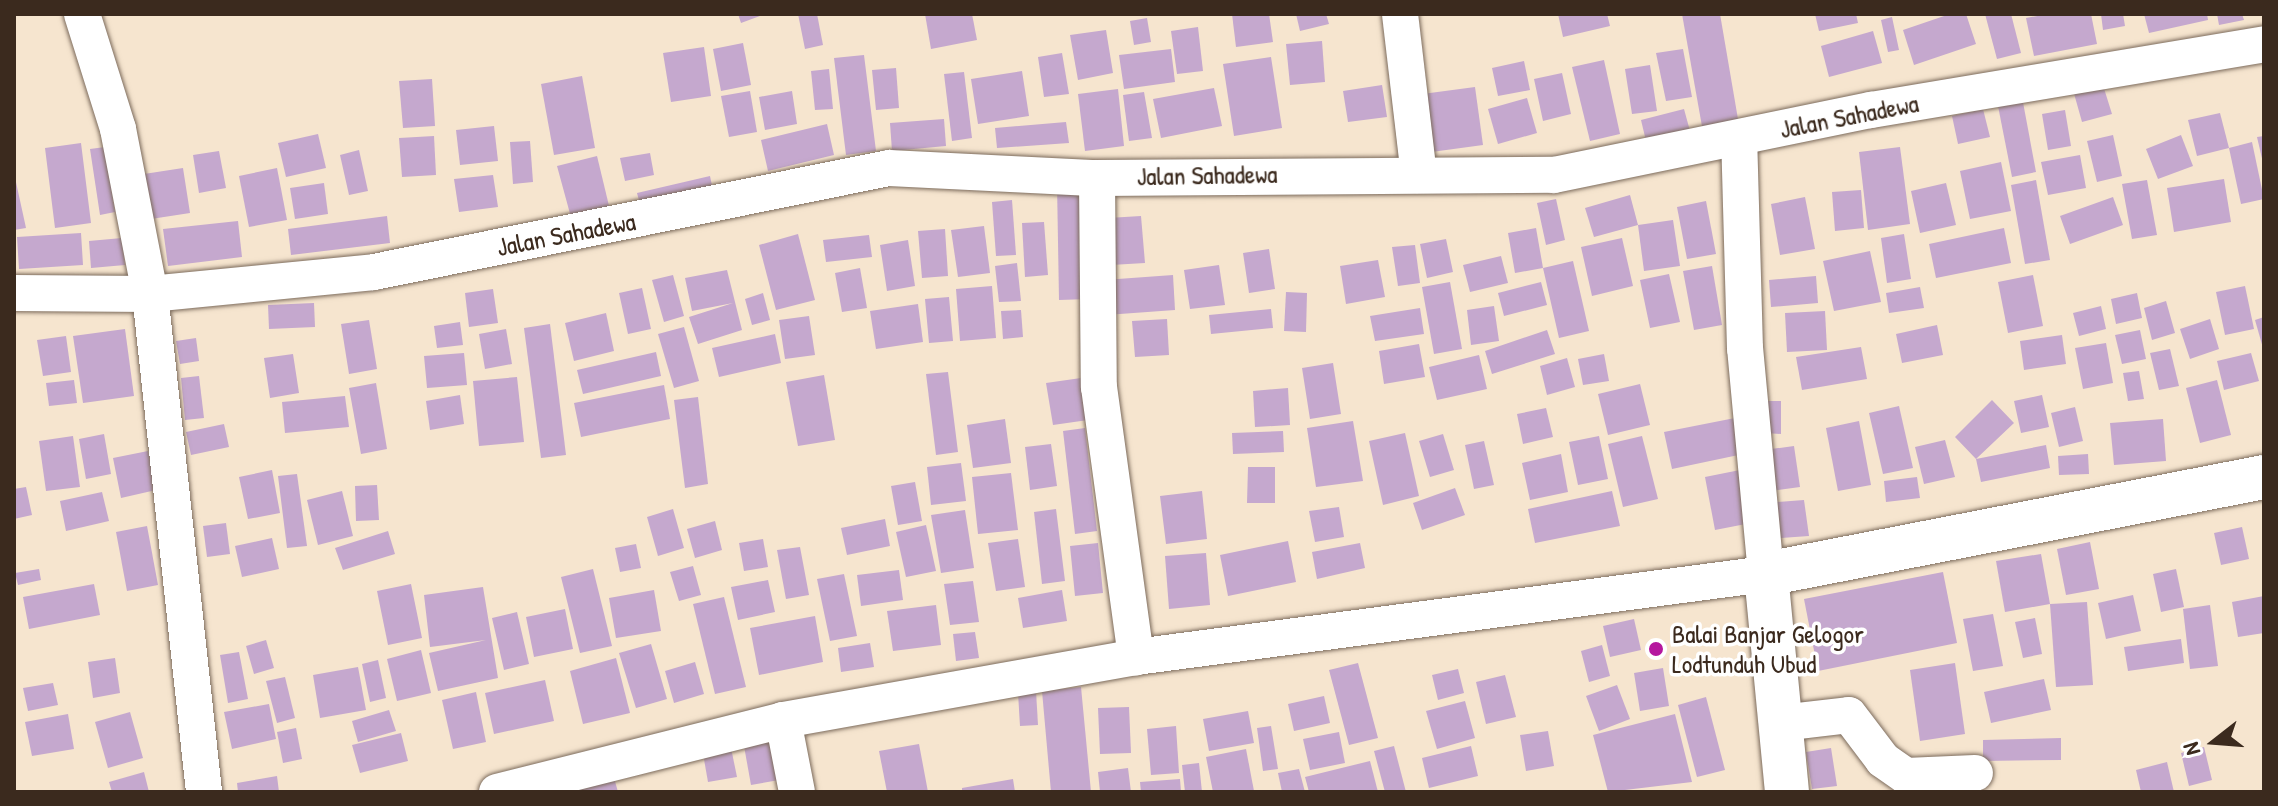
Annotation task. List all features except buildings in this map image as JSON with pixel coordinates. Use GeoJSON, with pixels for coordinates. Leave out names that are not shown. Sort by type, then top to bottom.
{"type":"FeatureCollection","features":[{"type":"Feature","properties":{"kind":"street"},"geometry":{"type":"LineString","coordinates":[[82,14],[118,129],[150,294],[204,792]]}},
{"type":"Feature","properties":{"kind":"street"},"geometry":{"type":"LineString","coordinates":[[1400,14],[1419,175]]}},
{"type":"Feature","properties":{"kind":"street","name":"Jalan Sahadewa"},"geometry":{"type":"LineString","coordinates":[[14,293],[150,294],[374,272],[889,168],[1097,178],[1554,175],[1739,138],[2264,44]]}},
{"type":"Feature","properties":{"kind":"street"},"geometry":{"type":"LineString","coordinates":[[1739,138],[1745,349],[1787,792]]}},
{"type":"Feature","properties":{"kind":"street"},"geometry":{"type":"LineString","coordinates":[[1097,178],[1099,387],[1136,657]]}},
{"type":"Feature","properties":{"kind":"street"},"geometry":{"type":"LineString","coordinates":[[497,792],[783,720],[1136,657],[1766,574],[2264,477]]}},
{"type":"Feature","properties":{"kind":"street"},"geometry":{"type":"LineString","coordinates":[[1781,723],[1849,715],[1883,760],[1906,776],[1975,773]]}},
{"type":"Feature","properties":{"kind":"street"},"geometry":{"type":"LineString","coordinates":[[783,720],[797,792]]}},
{"type":"Feature","properties":{"kind":"place","name":"Balai Banjar Gelogor Lodtunduh Ubud"},"geometry":{"type":"Point","coordinates":[1656,649]}}]}
